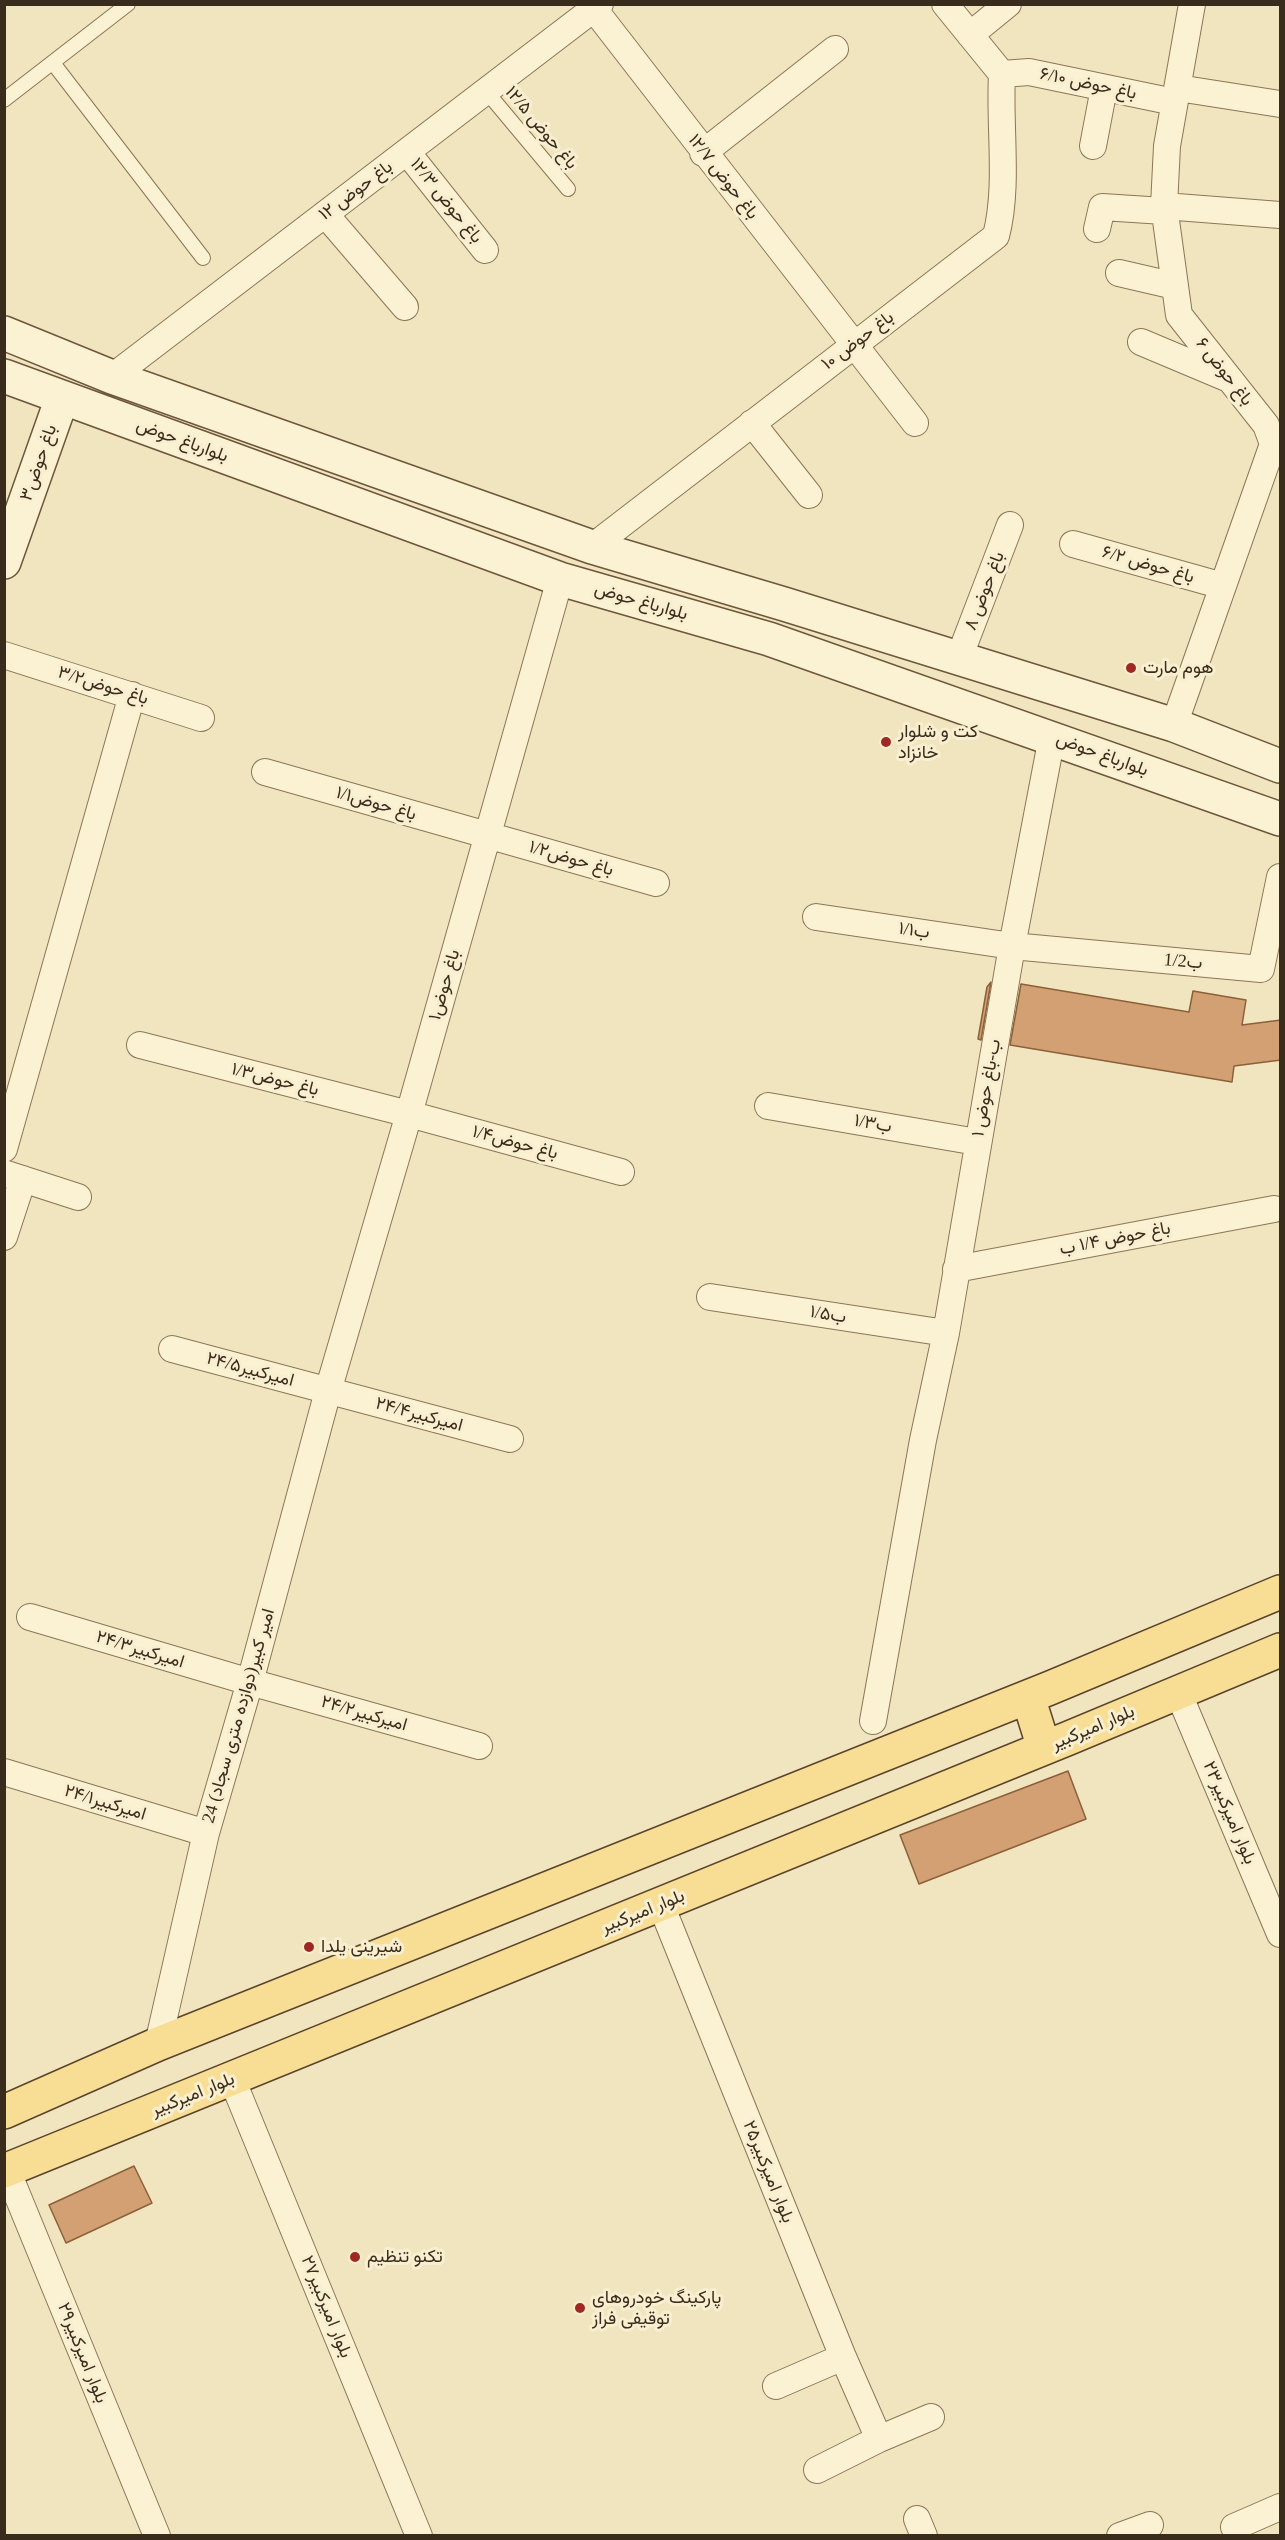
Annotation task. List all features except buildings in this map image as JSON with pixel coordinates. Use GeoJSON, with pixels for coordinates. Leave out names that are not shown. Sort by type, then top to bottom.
{"type":"FeatureCollection","features":[{"type":"Feature","properties":{"kind":"main road","name":"بلوارباغ حوض"},"geometry":{"type":"LineString","coordinates":[[4,333],[112,377],[592,547],[760,596],[1174,725],[1281,766]]}},
{"type":"Feature","properties":{"kind":"main road","name":"بلوارباغ حوض"},"geometry":{"type":"LineString","coordinates":[[4,376],[560,579],[751,633],[1281,819]]}},
{"type":"Feature","properties":{"kind":"main road","name":"باغ حوض۳"},"geometry":{"type":"LineString","coordinates":[[4,562],[62,398]]}},
{"type":"Feature","properties":{"kind":"main road"},"geometry":{"type":"LineString","coordinates":[[751,633],[760,596]]}},
{"type":"Feature","properties":{"kind":"main road"},"geometry":{"type":"LineString","coordinates":[[4,2112],[158,2044],[1028,1697],[1281,1592]]}},
{"type":"Feature","properties":{"kind":"main road","name":"بلوار امیرکبیر"},"geometry":{"type":"LineString","coordinates":[[6,2170],[661,1905],[1281,1650]]}},
{"type":"Feature","properties":{"kind":"main road"},"geometry":{"type":"LineString","coordinates":[[1028,1697],[1044,1748]]}},
{"type":"Feature","properties":{"kind":"street"},"geometry":{"type":"LineString","coordinates":[[945,4],[1002,74]]}},
{"type":"Feature","properties":{"kind":"street"},"geometry":{"type":"LineString","coordinates":[[970,35],[1008,4]]}},
{"type":"Feature","properties":{"kind":"street","name":"۶ باغ حوض"},"geometry":{"type":"LineString","coordinates":[[1174,725],[1276,433],[1266,425],[1179,315],[1164,208],[1167,146],[1192,4]]}},
{"type":"Feature","properties":{"kind":"street","name":"۱۲ باغ حوض"},"geometry":{"type":"LineString","coordinates":[[112,377],[597,7]]}},
{"type":"Feature","properties":{"kind":"street","name":"۱۲/۷ باغ حوض"},"geometry":{"type":"LineString","coordinates":[[597,7],[704,153],[915,423]]}},
{"type":"Feature","properties":{"kind":"street"},"geometry":{"type":"LineString","coordinates":[[704,153],[835,49]]}},
{"type":"Feature","properties":{"kind":"street","name":"۶/۱۰ باغ حوض"},"geometry":{"type":"LineString","coordinates":[[1002,74],[1029,72],[1104,88],[1281,104]]}},
{"type":"Feature","properties":{"kind":"street","name":"۱۰ باغ حوض"},"geometry":{"type":"LineString","coordinates":[[592,547],[996,236],[1003,211],[1000,111],[1002,74]]}},
{"type":"Feature","properties":{"kind":"street"},"geometry":{"type":"LineString","coordinates":[[1093,146],[1104,88]]}},
{"type":"Feature","properties":{"kind":"street","name":"۱۲/۳ باغ حوض"},"geometry":{"type":"LineString","coordinates":[[407,152],[485,250]]}},
{"type":"Feature","properties":{"kind":"street"},"geometry":{"type":"LineString","coordinates":[[1096,229],[1102,207],[1281,214]]}},
{"type":"Feature","properties":{"kind":"street"},"geometry":{"type":"LineString","coordinates":[[325,214],[405,307]]}},
{"type":"Feature","properties":{"kind":"street"},"geometry":{"type":"LineString","coordinates":[[1119,273],[1175,286]]}},
{"type":"Feature","properties":{"kind":"street"},"geometry":{"type":"LineString","coordinates":[[1141,342],[1232,381]]}},
{"type":"Feature","properties":{"kind":"street"},"geometry":{"type":"LineString","coordinates":[[752,423],[809,495]]}},
{"type":"Feature","properties":{"kind":"street","name":"۸ باغ حوض"},"geometry":{"type":"LineString","coordinates":[[960,658],[1010,525]]}},
{"type":"Feature","properties":{"kind":"street","name":"۶/۲ باغ حوض"},"geometry":{"type":"LineString","coordinates":[[1073,544],[1223,586]]}},
{"type":"Feature","properties":{"kind":"street","name":"باغ حوض۱"},"geometry":{"type":"LineString","coordinates":[[328,1391],[560,579]]}},
{"type":"Feature","properties":{"kind":"street","name":"باغ حوض۳/۲"},"geometry":{"type":"LineString","coordinates":[[4,656],[201,718]]}},
{"type":"Feature","properties":{"kind":"street"},"geometry":{"type":"LineString","coordinates":[[4,1149],[132,695]]}},
{"type":"Feature","properties":{"kind":"street","name":"۱ ب-باغ حوض"},"geometry":{"type":"LineString","coordinates":[[873,1721],[923,1440],[945,1333],[1012,946],[1052,737]]}},
{"type":"Feature","properties":{"kind":"street","name":"باغ حوض۱/۱"},"geometry":{"type":"LineString","coordinates":[[265,772],[487,835]]}},
{"type":"Feature","properties":{"kind":"street","name":"باغ حوض۱/۲"},"geometry":{"type":"LineString","coordinates":[[487,835],[656,884]]}},
{"type":"Feature","properties":{"kind":"street","name":"1/2ب"},"geometry":{"type":"LineString","coordinates":[[1012,946],[1261,969],[1281,877]]}},
{"type":"Feature","properties":{"kind":"street","name":"ب۱/۱"},"geometry":{"type":"LineString","coordinates":[[816,917],[1012,946]]}},
{"type":"Feature","properties":{"kind":"street","name":"باغ حوض۱/۳"},"geometry":{"type":"LineString","coordinates":[[140,1045],[409,1114]]}},
{"type":"Feature","properties":{"kind":"street","name":"ب۱/۳"},"geometry":{"type":"LineString","coordinates":[[768,1106],[977,1142]]}},
{"type":"Feature","properties":{"kind":"street","name":"باغ حوض۱/۴"},"geometry":{"type":"LineString","coordinates":[[409,1114],[621,1172]]}},
{"type":"Feature","properties":{"kind":"street"},"geometry":{"type":"LineString","coordinates":[[4,1237],[14,1176],[78,1197]]}},
{"type":"Feature","properties":{"kind":"street","name":"باغ حوض ۱/۴ ب"},"geometry":{"type":"LineString","coordinates":[[956,1269],[1274,1209]]}},
{"type":"Feature","properties":{"kind":"street","name":"ب۱/۵"},"geometry":{"type":"LineString","coordinates":[[710,1297],[945,1333]]}},
{"type":"Feature","properties":{"kind":"street","name":"امیرکبیر۲۴/۵"},"geometry":{"type":"LineString","coordinates":[[172,1349],[328,1391]]}},
{"type":"Feature","properties":{"kind":"street","name":"امیرکبیر۲۴/۴"},"geometry":{"type":"LineString","coordinates":[[328,1391],[510,1439]]}},
{"type":"Feature","properties":{"kind":"street","name":"24 امیر کبیر(دوازده متری سجاد)"},"geometry":{"type":"LineString","coordinates":[[158,2044],[206,1833],[250,1682],[328,1391]]}},
{"type":"Feature","properties":{"kind":"street","name":"امیرکبیر۲۴/۳"},"geometry":{"type":"LineString","coordinates":[[30,1617],[250,1682]]}},
{"type":"Feature","properties":{"kind":"street","name":"امیرکبیر۲۴/۲"},"geometry":{"type":"LineString","coordinates":[[250,1682],[479,1746]]}},
{"type":"Feature","properties":{"kind":"street","name":"۲۳بلوار امیرکبیر"},"geometry":{"type":"LineString","coordinates":[[1178,1692],[1281,1934]]}},
{"type":"Feature","properties":{"kind":"street","name":"امیرکبیر۲۴/۱"},"geometry":{"type":"LineString","coordinates":[[4,1772],[206,1833]]}},
{"type":"Feature","properties":{"kind":"street","name":"بلوار امیرکبیر۲۵"},"geometry":{"type":"LineString","coordinates":[[661,1905],[843,2357],[879,2439]]}},
{"type":"Feature","properties":{"kind":"street","name":"بلوار امیرکبیر۲۷"},"geometry":{"type":"LineString","coordinates":[[232,2079],[419,2535]]}},
{"type":"Feature","properties":{"kind":"street","name":"۲۹بلوار امیرکبیر"},"geometry":{"type":"LineString","coordinates":[[6,2170],[157,2535]]}},
{"type":"Feature","properties":{"kind":"street"},"geometry":{"type":"LineString","coordinates":[[776,2386],[843,2357]]}},
{"type":"Feature","properties":{"kind":"street"},"geometry":{"type":"LineString","coordinates":[[817,2469],[931,2417]]}},
{"type":"Feature","properties":{"kind":"street"},"geometry":{"type":"LineString","coordinates":[[1234,2527],[1281,2507]]}},
{"type":"Feature","properties":{"kind":"street"},"geometry":{"type":"LineString","coordinates":[[1120,2535],[1150,2525]]}},
{"type":"Feature","properties":{"kind":"lane"},"geometry":{"type":"LineString","coordinates":[[4,100],[128,4]]}},
{"type":"Feature","properties":{"kind":"lane"},"geometry":{"type":"LineString","coordinates":[[53,63],[203,258]]}},
{"type":"Feature","properties":{"kind":"lane","name":"۱۲/۵ باغ حوض"},"geometry":{"type":"LineString","coordinates":[[486,91],[568,189]]}},
{"type":"Feature","properties":{"kind":"place","name":"هوم مارت"},"geometry":{"type":"Point","coordinates":[1131,668]}},
{"type":"Feature","properties":{"kind":"place","name":"کت و شلوار خانزاد"},"geometry":{"type":"Point","coordinates":[886,742]}},
{"type":"Feature","properties":{"kind":"place","name":"شیرینی یلدا"},"geometry":{"type":"Point","coordinates":[309,1947]}},
{"type":"Feature","properties":{"kind":"place","name":"تکنو تنظیم"},"geometry":{"type":"Point","coordinates":[355,2257]}},
{"type":"Feature","properties":{"kind":"place","name":"پارکینگ خودروهای توقیفی فراز"},"geometry":{"type":"Point","coordinates":[580,2308]}}]}
